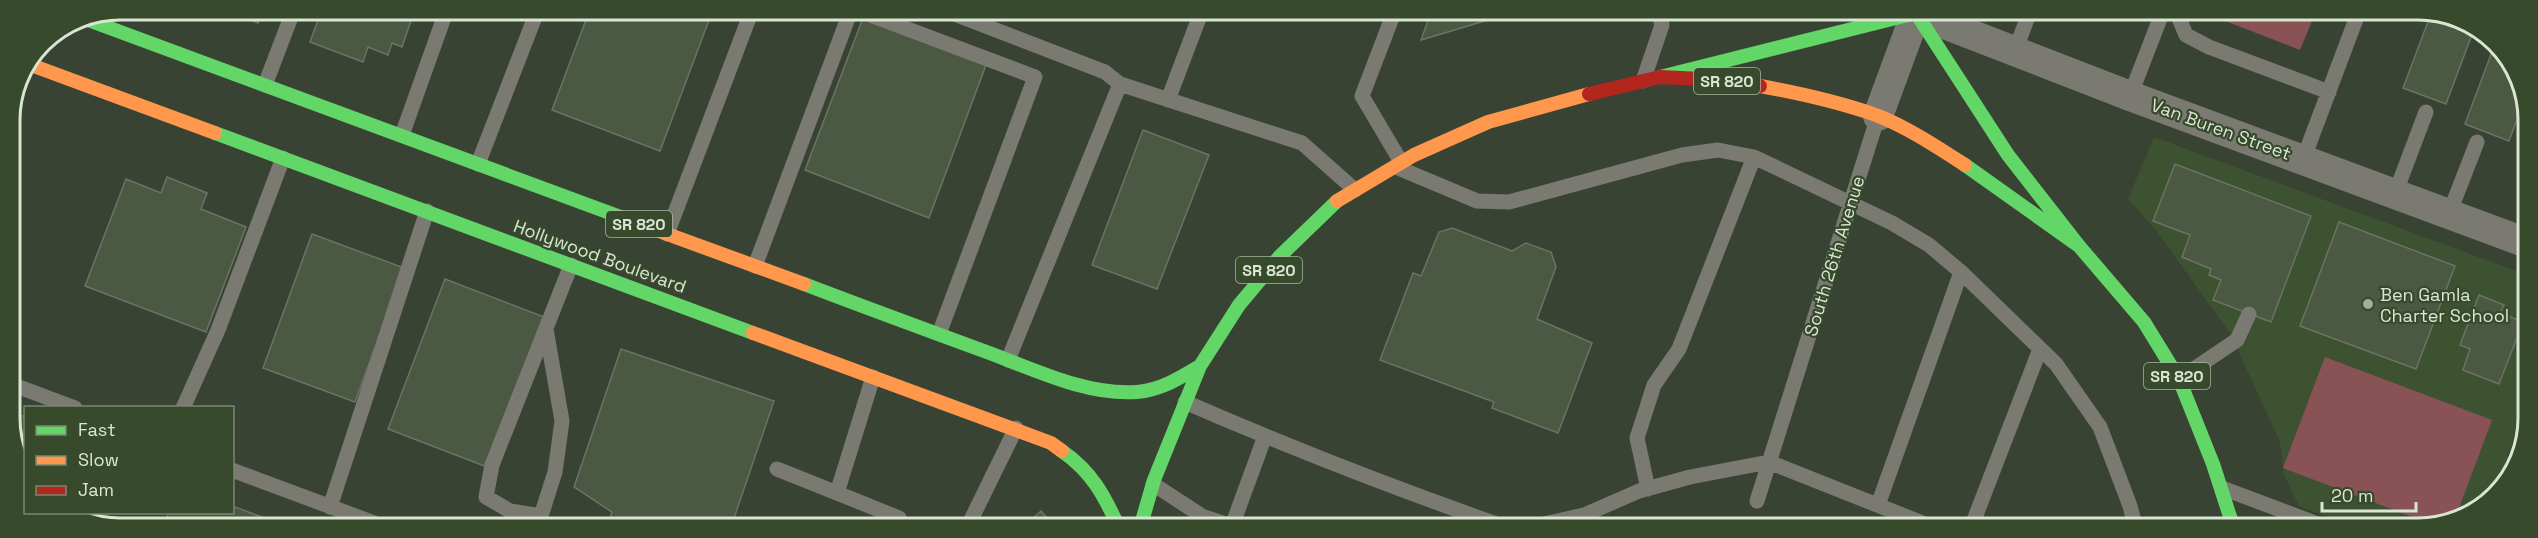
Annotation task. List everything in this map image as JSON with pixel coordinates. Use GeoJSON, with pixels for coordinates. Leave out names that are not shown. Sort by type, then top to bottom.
{"type":"FeatureCollection","features":[{"type":"Feature","properties":{"kind":"main road"},"geometry":{"type":"LineString","coordinates":[[1660,77],[1888,20]]}},
{"type":"Feature","properties":{"kind":"main road"},"geometry":{"type":"LineString","coordinates":[[1921,20],[2008,155],[2079,246]]}},
{"type":"Feature","properties":{"kind":"main road","name":"SR 820"},"geometry":{"type":"LineString","coordinates":[[96,23],[1008,360],[1087,387],[1131,393],[1166,385],[1200,366],[1239,305],[1280,256],[1335,202],[1398,164],[1488,122],[1553,102],[1660,77],[1723,80],[1800,93],[1878,116],[1927,141],[1988,180],[2079,246],[2144,322],[2179,379],[2231,518]]}},
{"type":"Feature","properties":{"kind":"main road","name":"Hollywood Boulevard"},"geometry":{"type":"LineString","coordinates":[[35,67],[1051,443],[1079,463],[1103,493],[1114,518]]}},
{"type":"Feature","properties":{"kind":"main road"},"geometry":{"type":"LineString","coordinates":[[1143,518],[1153,484],[1200,366]]}},
{"type":"Feature","properties":{"kind":"street","name":"South 26th Avenue"},"geometry":{"type":"LineString","coordinates":[[1878,116],[1913,20]]}},
{"type":"Feature","properties":{"kind":"street","name":"Van Buren Street"},"geometry":{"type":"LineString","coordinates":[[1934,20],[2130,96],[2518,240]]}},
{"type":"Feature","properties":{"kind":"lane"},"geometry":{"type":"LineString","coordinates":[[266,85],[290,20]]}},
{"type":"Feature","properties":{"kind":"lane"},"geometry":{"type":"LineString","coordinates":[[402,135],[443,20]]}},
{"type":"Feature","properties":{"kind":"lane"},"geometry":{"type":"LineString","coordinates":[[478,164],[534,20]]}},
{"type":"Feature","properties":{"kind":"lane"},"geometry":{"type":"LineString","coordinates":[[667,234],[748,20]]}},
{"type":"Feature","properties":{"kind":"lane"},"geometry":{"type":"LineString","coordinates":[[754,266],[847,20]]}},
{"type":"Feature","properties":{"kind":"lane"},"geometry":{"type":"LineString","coordinates":[[884,20],[1035,77],[939,334]]}},
{"type":"Feature","properties":{"kind":"lane"},"geometry":{"type":"LineString","coordinates":[[970,20],[1105,72],[1120,84],[1302,143],[1355,190]]}},
{"type":"Feature","properties":{"kind":"lane"},"geometry":{"type":"LineString","coordinates":[[1168,100],[1198,20]]}},
{"type":"Feature","properties":{"kind":"lane"},"geometry":{"type":"LineString","coordinates":[[1391,20],[1362,96],[1398,164],[1477,201],[1509,202],[1682,155],[1718,150],[1754,157],[1851,203],[1892,223],[1929,245],[1961,272],[2056,364],[2100,427],[2133,518]]}},
{"type":"Feature","properties":{"kind":"lane"},"geometry":{"type":"LineString","coordinates":[[1643,81],[1662,25],[1661,20]]}},
{"type":"Feature","properties":{"kind":"lane"},"geometry":{"type":"LineString","coordinates":[[2015,51],[2027,20]]}},
{"type":"Feature","properties":{"kind":"lane"},"geometry":{"type":"LineString","coordinates":[[2130,96],[2160,20]]}},
{"type":"Feature","properties":{"kind":"lane"},"geometry":{"type":"LineString","coordinates":[[2180,20],[2186,35],[2209,47],[2329,92]]}},
{"type":"Feature","properties":{"kind":"lane"},"geometry":{"type":"LineString","coordinates":[[2303,160],[2356,20]]}},
{"type":"Feature","properties":{"kind":"lane"},"geometry":{"type":"LineString","coordinates":[[1008,360],[1120,84]]}},
{"type":"Feature","properties":{"kind":"lane"},"geometry":{"type":"LineString","coordinates":[[2395,194],[2426,112]]}},
{"type":"Feature","properties":{"kind":"lane","name":"South 26th Avenue"},"geometry":{"type":"LineString","coordinates":[[1757,501],[1878,116]]}},
{"type":"Feature","properties":{"kind":"lane"},"geometry":{"type":"LineString","coordinates":[[2449,214],[2477,142]]}},
{"type":"Feature","properties":{"kind":"lane"},"geometry":{"type":"LineString","coordinates":[[1648,489],[1637,438],[1654,385],[1679,349],[1754,157]]}},
{"type":"Feature","properties":{"kind":"lane"},"geometry":{"type":"LineString","coordinates":[[184,406],[218,330],[283,158]]}},
{"type":"Feature","properties":{"kind":"lane"},"geometry":{"type":"LineString","coordinates":[[330,507],[427,211]]}},
{"type":"Feature","properties":{"kind":"lane"},"geometry":{"type":"LineString","coordinates":[[546,329],[562,421],[555,472],[541,516],[510,512],[486,497],[492,465],[571,265]]}},
{"type":"Feature","properties":{"kind":"lane"},"geometry":{"type":"LineString","coordinates":[[1878,505],[1961,272]]}},
{"type":"Feature","properties":{"kind":"lane"},"geometry":{"type":"LineString","coordinates":[[2179,379],[2237,340],[2249,314]]}},
{"type":"Feature","properties":{"kind":"lane"},"geometry":{"type":"LineString","coordinates":[[1975,518],[2040,349]]}},
{"type":"Feature","properties":{"kind":"lane"},"geometry":{"type":"LineString","coordinates":[[837,493],[873,376]]}},
{"type":"Feature","properties":{"kind":"lane"},"geometry":{"type":"LineString","coordinates":[[20,387],[70,406]]}},
{"type":"Feature","properties":{"kind":"lane"},"geometry":{"type":"LineString","coordinates":[[1185,402],[1265,436],[1479,518]]}},
{"type":"Feature","properties":{"kind":"lane"},"geometry":{"type":"LineString","coordinates":[[972,518],[1016,429]]}},
{"type":"Feature","properties":{"kind":"lane"},"geometry":{"type":"LineString","coordinates":[[1236,518],[1265,436]]}},
{"type":"Feature","properties":{"kind":"lane"},"geometry":{"type":"LineString","coordinates":[[1571,518],[1584,515],[1648,489],[1690,477],[1769,462],[1910,518]]}},
{"type":"Feature","properties":{"kind":"lane"},"geometry":{"type":"LineString","coordinates":[[777,469],[899,518]]}},
{"type":"Feature","properties":{"kind":"lane"},"geometry":{"type":"LineString","coordinates":[[234,471],[360,518]]}},
{"type":"Feature","properties":{"kind":"lane"},"geometry":{"type":"LineString","coordinates":[[1153,484],[1208,518]]}},
{"type":"Feature","properties":{"kind":"lane"},"geometry":{"type":"LineString","coordinates":[[2221,488],[2301,518]]}},
{"type":"Feature","properties":{"kind":"shaded area"},"geometry":{"type":"Polygon","coordinates":[[[2222,20],[2312,20],[2300,50],[2222,20]]]}},
{"type":"Feature","properties":{"kind":"shaded area","name":"Ben Gamla Charter School"},"geometry":{"type":"Polygon","coordinates":[[[2154,137],[2518,272],[2517,438],[2514,438],[2501,476],[2494,485],[2463,508],[2432,518],[2331,518],[2299,506],[2284,475],[2280,442],[2230,333],[2155,229],[2128,199],[2154,137]]]}},
{"type":"Feature","properties":{"kind":"shaded area"},"geometry":{"type":"Polygon","coordinates":[[[2325,357],[2492,420],[2458,510],[2432,518],[2415,518],[2283,468],[2325,357]]]}},
{"type":"Feature","properties":{"kind":"building"},"geometry":{"type":"Polygon","coordinates":[[[318,20],[411,20],[402,47],[392,43],[388,55],[368,47],[363,62],[310,42],[318,20]]]}},
{"type":"Feature","properties":{"kind":"building"},"geometry":{"type":"Polygon","coordinates":[[[586,20],[709,20],[660,151],[552,110],[586,20]]]}},
{"type":"Feature","properties":{"kind":"building"},"geometry":{"type":"Polygon","coordinates":[[[862,20],[868,20],[986,65],[929,218],[805,170],[862,20]]]}},
{"type":"Feature","properties":{"kind":"building"},"geometry":{"type":"Polygon","coordinates":[[[1428,20],[1488,20],[1421,40],[1428,20]]]}},
{"type":"Feature","properties":{"kind":"building"},"geometry":{"type":"Polygon","coordinates":[[[2428,20],[2457,27],[2472,35],[2446,104],[2403,88],[2428,20]]]}},
{"type":"Feature","properties":{"kind":"building"},"geometry":{"type":"Polygon","coordinates":[[[2492,52],[2505,69],[2517,100],[2518,117],[2509,141],[2465,124],[2492,52]]]}},
{"type":"Feature","properties":{"kind":"building"},"geometry":{"type":"Polygon","coordinates":[[[1143,130],[1209,155],[1157,289],[1092,265],[1143,130]]]}},
{"type":"Feature","properties":{"kind":"building"},"geometry":{"type":"Polygon","coordinates":[[[2175,164],[2311,216],[2271,322],[2213,300],[2221,280],[2209,275],[2211,269],[2182,257],[2190,235],[2153,221],[2175,164]]]}},
{"type":"Feature","properties":{"kind":"building"},"geometry":{"type":"Polygon","coordinates":[[[167,177],[207,193],[201,209],[246,227],[206,332],[85,286],[126,179],[161,193],[167,177]]]}},
{"type":"Feature","properties":{"kind":"building"},"geometry":{"type":"Polygon","coordinates":[[[2339,222],[2455,266],[2416,369],[2300,326],[2339,222]]]}},
{"type":"Feature","properties":{"kind":"building"},"geometry":{"type":"Polygon","coordinates":[[[1452,228],[1512,251],[1526,243],[1551,252],[1556,267],[1537,319],[1592,343],[1558,433],[1492,408],[1494,402],[1380,360],[1413,273],[1421,276],[1439,232],[1452,228]]]}},
{"type":"Feature","properties":{"kind":"building"},"geometry":{"type":"Polygon","coordinates":[[[312,234],[404,268],[355,402],[263,368],[312,234]]]}},
{"type":"Feature","properties":{"kind":"building"},"geometry":{"type":"Polygon","coordinates":[[[445,279],[544,317],[487,467],[388,429],[445,279]]]}},
{"type":"Feature","properties":{"kind":"building"},"geometry":{"type":"Polygon","coordinates":[[[2479,295],[2504,305],[2500,313],[2518,320],[2518,335],[2499,384],[2463,370],[2470,349],[2460,345],[2479,295]]]}},
{"type":"Feature","properties":{"kind":"building"},"geometry":{"type":"Polygon","coordinates":[[[621,349],[774,401],[734,518],[610,518],[612,512],[574,487],[621,349]]]}},
{"type":"Feature","properties":{"kind":"building"},"geometry":{"type":"Polygon","coordinates":[[[20,415],[24,416],[24,433],[21,440],[20,415]]]}},
{"type":"Feature","properties":{"kind":"building"},"geometry":{"type":"Polygon","coordinates":[[[234,507],[265,518],[167,518],[168,514],[234,514],[234,507]]]}},
{"type":"Feature","properties":{"kind":"building"},"geometry":{"type":"Polygon","coordinates":[[[1041,511],[1047,518],[1033,518],[1041,511]]]}},
{"type":"Feature","properties":{"kind":"traffic: fast"},"geometry":{"type":"LineString","coordinates":[[1660,77],[1888,20]]}},
{"type":"Feature","properties":{"kind":"traffic: fast"},"geometry":{"type":"LineString","coordinates":[[1921,20],[2008,155],[2079,246]]}},
{"type":"Feature","properties":{"kind":"traffic: fast"},"geometry":{"type":"LineString","coordinates":[[96,23],[626,219]]}},
{"type":"Feature","properties":{"kind":"traffic: fast"},"geometry":{"type":"LineString","coordinates":[[215,133],[753,333]]}},
{"type":"Feature","properties":{"kind":"traffic: fast"},"geometry":{"type":"LineString","coordinates":[[1965,165],[2079,246],[2144,322],[2179,379],[2213,464],[2230,518]]}},
{"type":"Feature","properties":{"kind":"traffic: fast"},"geometry":{"type":"LineString","coordinates":[[1143,518],[1154,480],[1200,366],[1239,305],[1280,256],[1337,201]]}},
{"type":"Feature","properties":{"kind":"traffic: fast"},"geometry":{"type":"LineString","coordinates":[[804,284],[1059,379],[1098,390],[1146,391],[1170,383],[1200,366]]}},
{"type":"Feature","properties":{"kind":"traffic: fast"},"geometry":{"type":"LineString","coordinates":[[1062,451],[1089,476],[1114,518]]}},
{"type":"Feature","properties":{"kind":"traffic: slow"},"geometry":{"type":"LineString","coordinates":[[35,67],[215,133]]}},
{"type":"Feature","properties":{"kind":"traffic: slow"},"geometry":{"type":"LineString","coordinates":[[1760,86],[1819,98],[1876,115],[1910,131],[1965,165]]}},
{"type":"Feature","properties":{"kind":"traffic: slow"},"geometry":{"type":"LineString","coordinates":[[1337,201],[1414,155],[1488,122],[1589,94]]}},
{"type":"Feature","properties":{"kind":"traffic: slow"},"geometry":{"type":"LineString","coordinates":[[626,219],[804,284]]}},
{"type":"Feature","properties":{"kind":"traffic: slow"},"geometry":{"type":"LineString","coordinates":[[753,333],[1051,443],[1062,451]]}},
{"type":"Feature","properties":{"kind":"traffic: jam"},"geometry":{"type":"LineString","coordinates":[[1589,94],[1660,77],[1723,80],[1760,86]]}},
{"type":"Feature","properties":{"kind":"place","name":"Ben Gamla Charter School"},"geometry":{"type":"Point","coordinates":[2368,304]}}]}
